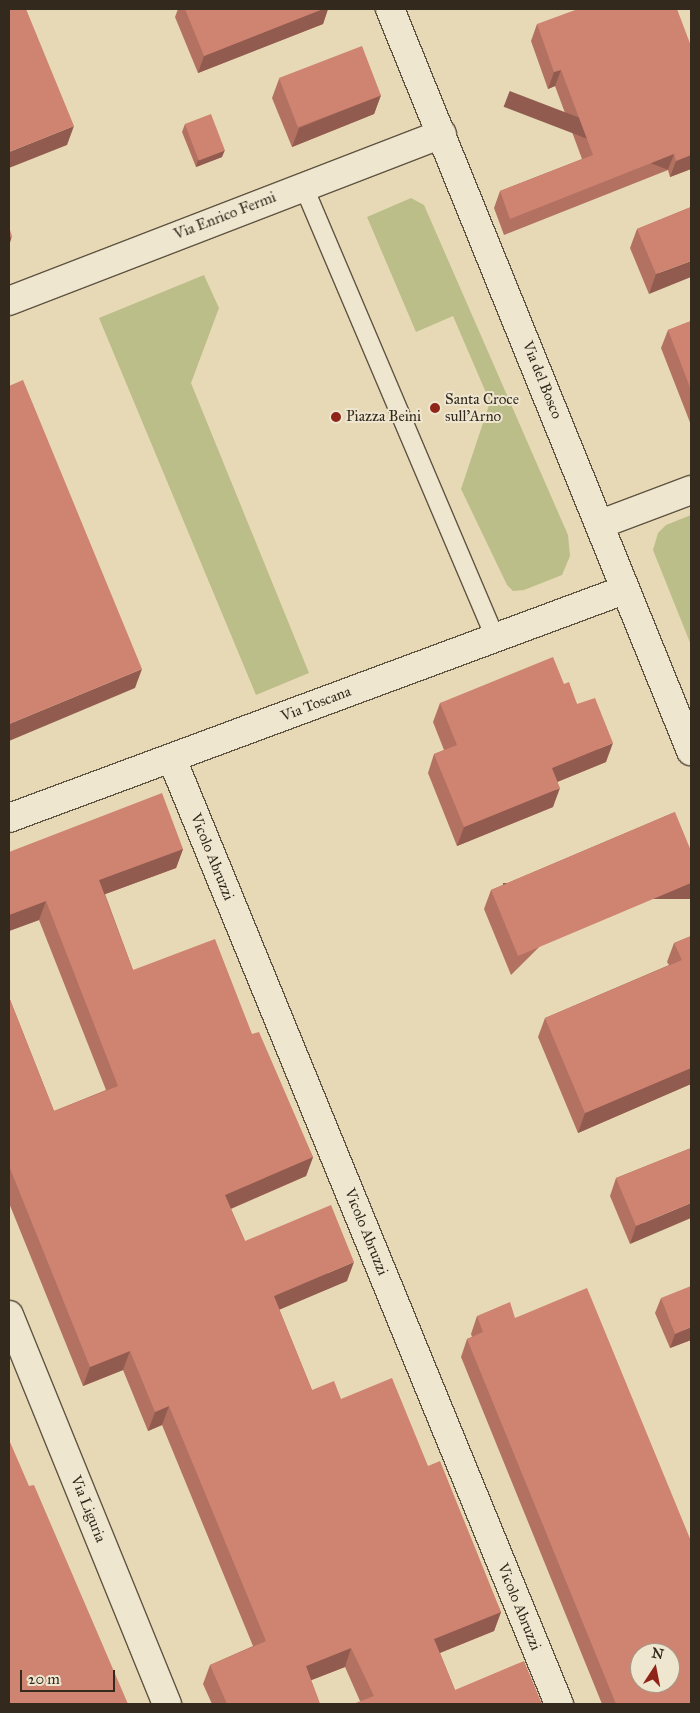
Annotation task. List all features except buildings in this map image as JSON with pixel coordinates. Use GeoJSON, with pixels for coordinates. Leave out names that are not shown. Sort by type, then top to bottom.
{"type":"FeatureCollection","features":[{"type":"Feature","properties":{"kind":"street","name":"Via del Bosco"},"geometry":{"type":"LineString","coordinates":[[390,9],[601,524],[624,590],[691,751]]}},
{"type":"Feature","properties":{"kind":"street","name":"Via Enrico Fermi"},"geometry":{"type":"LineString","coordinates":[[9,301],[303,185],[442,134]]}},
{"type":"Feature","properties":{"kind":"street"},"geometry":{"type":"LineString","coordinates":[[601,524],[691,490]]}},
{"type":"Feature","properties":{"kind":"street","name":"Via Toscana"},"geometry":{"type":"LineString","coordinates":[[9,818],[624,590]]}},
{"type":"Feature","properties":{"kind":"street","name":"Vicolo Abruzzi"},"geometry":{"type":"LineString","coordinates":[[172,759],[560,1704]]}},
{"type":"Feature","properties":{"kind":"street","name":"Via Liguria"},"geometry":{"type":"LineString","coordinates":[[9,1315],[167,1704]]}},
{"type":"Feature","properties":{"kind":"lane"},"geometry":{"type":"LineString","coordinates":[[303,185],[496,637]]}},
{"type":"Feature","properties":{"kind":"green space"},"geometry":{"type":"Polygon","coordinates":[[[411,198],[424,205],[568,535],[570,556],[562,575],[524,590],[513,591],[507,585],[461,489],[490,402],[453,316],[416,332],[367,217],[411,198]]]}},
{"type":"Feature","properties":{"kind":"green space"},"geometry":{"type":"Polygon","coordinates":[[[204,275],[219,308],[191,383],[309,673],[256,695],[99,318],[204,275]]]}},
{"type":"Feature","properties":{"kind":"green space"},"geometry":{"type":"Polygon","coordinates":[[[691,515],[691,645],[653,550],[658,533],[666,525],[691,515]]]}},
{"type":"Feature","properties":{"kind":"place","name":"Santa Croce sull'Arno"},"geometry":{"type":"Point","coordinates":[435,408]}},
{"type":"Feature","properties":{"kind":"place","name":"Piazza Beini"},"geometry":{"type":"Point","coordinates":[336,417]}}]}
